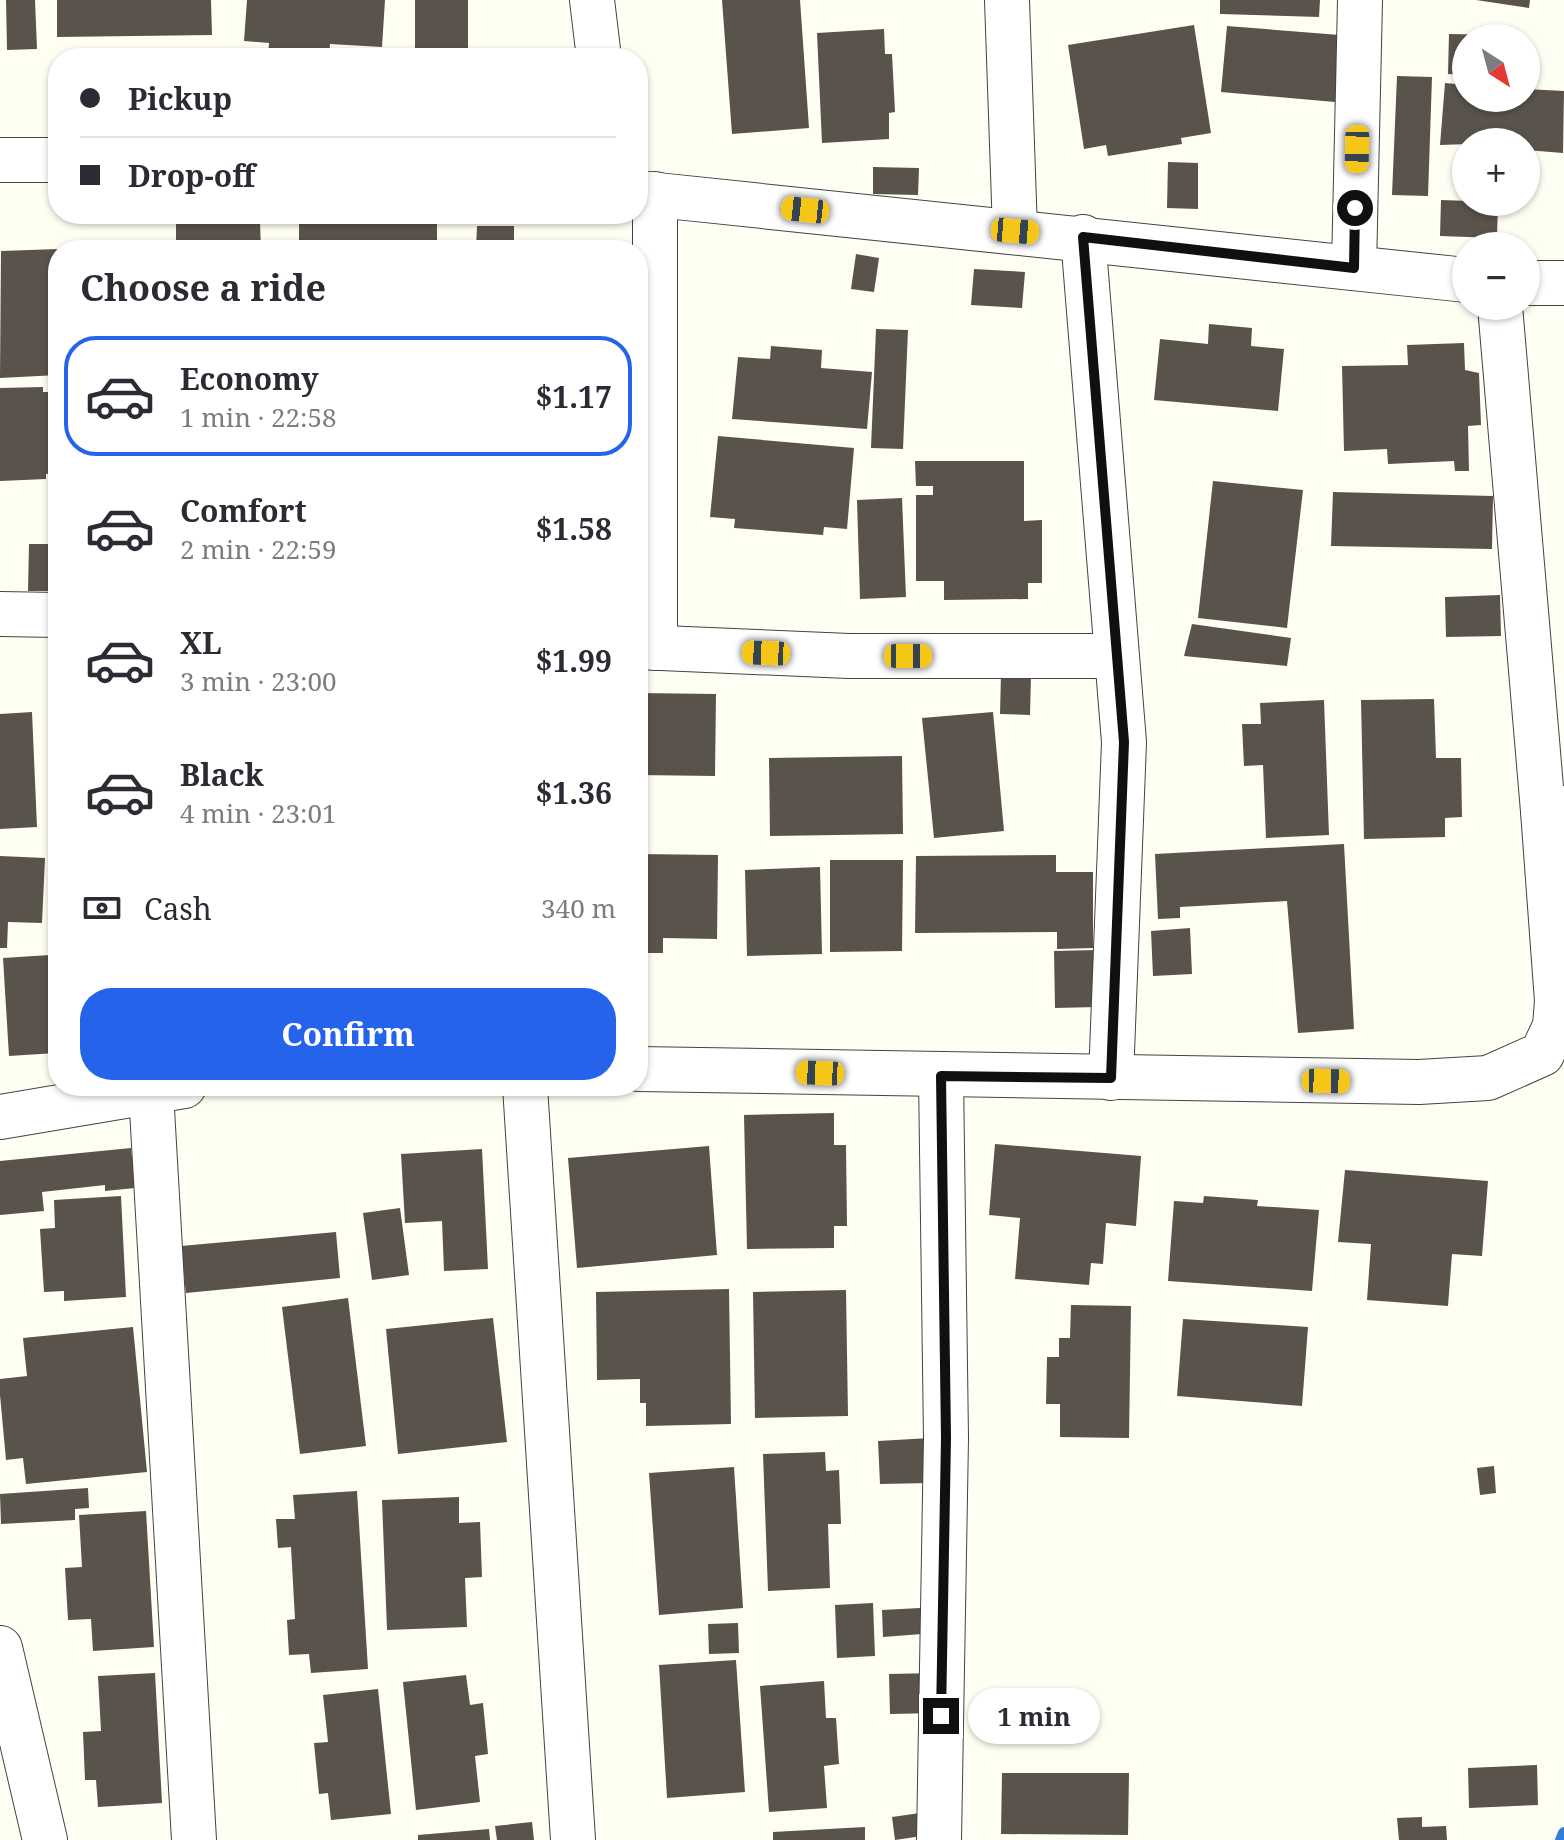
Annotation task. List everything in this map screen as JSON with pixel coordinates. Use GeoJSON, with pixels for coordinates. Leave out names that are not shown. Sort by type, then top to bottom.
{"type":"FeatureCollection","features":[{"type":"Feature","properties":{"kind":"street"},"geometry":{"type":"LineString","coordinates":[[592,0],[598,48]]}},
{"type":"Feature","properties":{"kind":"street"},"geometry":{"type":"LineString","coordinates":[[1007,0],[1015,231]]}},
{"type":"Feature","properties":{"kind":"street"},"geometry":{"type":"LineString","coordinates":[[1354,268],[1360,0]]}},
{"type":"Feature","properties":{"kind":"street"},"geometry":{"type":"LineString","coordinates":[[0,160],[48,160]]}},
{"type":"Feature","properties":{"kind":"street"},"geometry":{"type":"LineString","coordinates":[[648,194],[1083,237],[1452,278]]}},
{"type":"Feature","properties":{"kind":"street"},"geometry":{"type":"LineString","coordinates":[[1083,237],[1124,742],[1111,1078]]}},
{"type":"Feature","properties":{"kind":"street"},"geometry":{"type":"LineString","coordinates":[[1540,283],[1564,283]]}},
{"type":"Feature","properties":{"kind":"street"},"geometry":{"type":"LineString","coordinates":[[648,1069],[1419,1082],[1488,1078],[1542,1054],[1555,1026],[1557,1001],[1554,810],[1502,320]]}},
{"type":"Feature","properties":{"kind":"street"},"geometry":{"type":"LineString","coordinates":[[0,614],[48,615]]}},
{"type":"Feature","properties":{"kind":"street"},"geometry":{"type":"LineString","coordinates":[[648,648],[849,656],[1115,656]]}},
{"type":"Feature","properties":{"kind":"street"},"geometry":{"type":"LineString","coordinates":[[939,1840],[946,1438],[941,1076]]}},
{"type":"Feature","properties":{"kind":"street"},"geometry":{"type":"LineString","coordinates":[[0,1117],[125,1096]]}},
{"type":"Feature","properties":{"kind":"street"},"geometry":{"type":"LineString","coordinates":[[167,1096],[194,1840]]}},
{"type":"Feature","properties":{"kind":"street"},"geometry":{"type":"LineString","coordinates":[[526,1096],[573,1840]]}},
{"type":"Feature","properties":{"kind":"street"},"geometry":{"type":"LineString","coordinates":[[0,1648],[45,1840]]}},
{"type":"Feature","properties":{"kind":"building"},"geometry":{"type":"Polygon","coordinates":[[[6,0],[35,0],[37,49],[7,50],[6,0]]]}},
{"type":"Feature","properties":{"kind":"building"},"geometry":{"type":"Polygon","coordinates":[[[57,0],[211,0],[212,35],[57,37],[57,0]]]}},
{"type":"Feature","properties":{"kind":"building"},"geometry":{"type":"Polygon","coordinates":[[[247,0],[385,0],[382,47],[330,44],[330,48],[269,48],[269,43],[244,41],[247,0]]]}},
{"type":"Feature","properties":{"kind":"building"},"geometry":{"type":"Polygon","coordinates":[[[415,0],[468,0],[468,48],[415,48],[415,0]]]}},
{"type":"Feature","properties":{"kind":"building"},"geometry":{"type":"Polygon","coordinates":[[[722,0],[800,0],[809,128],[732,134],[722,0]]]}},
{"type":"Feature","properties":{"kind":"building"},"geometry":{"type":"Polygon","coordinates":[[[1220,0],[1320,0],[1319,17],[1220,14],[1220,0]]]}},
{"type":"Feature","properties":{"kind":"building"},"geometry":{"type":"Polygon","coordinates":[[[1476,0],[1530,0],[1529,8],[1476,0]]]}},
{"type":"Feature","properties":{"kind":"building"},"geometry":{"type":"Polygon","coordinates":[[[1194,25],[1211,133],[1181,138],[1182,144],[1108,156],[1106,145],[1084,149],[1068,45],[1194,25]]]}},
{"type":"Feature","properties":{"kind":"building"},"geometry":{"type":"Polygon","coordinates":[[[1227,26],[1352,36],[1346,103],[1221,92],[1227,26]]]}},
{"type":"Feature","properties":{"kind":"building"},"geometry":{"type":"Polygon","coordinates":[[[884,29],[885,54],[892,54],[895,112],[889,113],[889,139],[822,143],[817,33],[884,29]]]}},
{"type":"Feature","properties":{"kind":"building"},"geometry":{"type":"Polygon","coordinates":[[[1449,34],[1452,34],[1452,74],[1448,74],[1449,34]]]}},
{"type":"Feature","properties":{"kind":"building"},"geometry":{"type":"Polygon","coordinates":[[[1397,76],[1432,77],[1428,196],[1392,195],[1397,76]]]}},
{"type":"Feature","properties":{"kind":"building"},"geometry":{"type":"Polygon","coordinates":[[[1445,83],[1452,84],[1452,112],[1540,112],[1540,90],[1564,91],[1563,153],[1540,151],[1540,128],[1452,128],[1452,145],[1440,145],[1445,83]]]}},
{"type":"Feature","properties":{"kind":"building"},"geometry":{"type":"Polygon","coordinates":[[[1168,162],[1198,163],[1198,209],[1167,208],[1168,162]]]}},
{"type":"Feature","properties":{"kind":"building"},"geometry":{"type":"Polygon","coordinates":[[[873,167],[919,168],[918,195],[873,194],[873,167]]]}},
{"type":"Feature","properties":{"kind":"building"},"geometry":{"type":"Polygon","coordinates":[[[1441,200],[1452,200],[1452,216],[1498,216],[1497,232],[1452,232],[1452,236],[1440,236],[1441,200]]]}},
{"type":"Feature","properties":{"kind":"building"},"geometry":{"type":"Polygon","coordinates":[[[176,224],[260,224],[261,240],[176,240],[176,224]]]}},
{"type":"Feature","properties":{"kind":"building"},"geometry":{"type":"Polygon","coordinates":[[[299,224],[437,224],[437,240],[299,240],[299,224]]]}},
{"type":"Feature","properties":{"kind":"building"},"geometry":{"type":"Polygon","coordinates":[[[477,226],[514,226],[514,240],[476,240],[477,226]]]}},
{"type":"Feature","properties":{"kind":"building"},"geometry":{"type":"Polygon","coordinates":[[[48,249],[48,376],[0,378],[1,251],[48,249]]]}},
{"type":"Feature","properties":{"kind":"building"},"geometry":{"type":"Polygon","coordinates":[[[856,254],[879,258],[874,292],[851,289],[856,254]]]}},
{"type":"Feature","properties":{"kind":"building"},"geometry":{"type":"Polygon","coordinates":[[[974,269],[1025,272],[1022,308],[971,305],[974,269]]]}},
{"type":"Feature","properties":{"kind":"building"},"geometry":{"type":"Polygon","coordinates":[[[1209,324],[1252,328],[1251,346],[1284,349],[1278,411],[1154,400],[1160,339],[1208,344],[1209,324]]]}},
{"type":"Feature","properties":{"kind":"building"},"geometry":{"type":"Polygon","coordinates":[[[876,329],[908,330],[903,449],[871,448],[876,329]]]}},
{"type":"Feature","properties":{"kind":"building"},"geometry":{"type":"Polygon","coordinates":[[[1464,343],[1465,370],[1479,373],[1481,425],[1468,426],[1469,471],[1455,471],[1454,461],[1388,464],[1387,449],[1344,451],[1342,366],[1408,365],[1407,345],[1464,343]]]}},
{"type":"Feature","properties":{"kind":"building"},"geometry":{"type":"Polygon","coordinates":[[[771,346],[822,350],[821,368],[872,372],[867,429],[732,419],[738,357],[770,359],[771,346]]]}},
{"type":"Feature","properties":{"kind":"building"},"geometry":{"type":"Polygon","coordinates":[[[43,387],[43,392],[48,392],[46,479],[0,481],[0,388],[43,387]]]}},
{"type":"Feature","properties":{"kind":"building"},"geometry":{"type":"Polygon","coordinates":[[[718,436],[854,448],[847,529],[824,527],[823,535],[734,528],[735,519],[710,517],[718,436]]]}},
{"type":"Feature","properties":{"kind":"building"},"geometry":{"type":"Polygon","coordinates":[[[915,461],[1024,461],[1024,521],[1042,520],[1042,583],[1028,583],[1028,599],[944,600],[944,581],[916,581],[916,495],[933,495],[933,486],[916,486],[915,461]]]}},
{"type":"Feature","properties":{"kind":"building"},"geometry":{"type":"Polygon","coordinates":[[[1213,481],[1303,490],[1287,628],[1198,618],[1213,481]]]}},
{"type":"Feature","properties":{"kind":"building"},"geometry":{"type":"Polygon","coordinates":[[[1333,492],[1493,496],[1492,549],[1331,546],[1333,492]]]}},
{"type":"Feature","properties":{"kind":"building"},"geometry":{"type":"Polygon","coordinates":[[[902,498],[906,597],[860,599],[857,500],[902,498]]]}},
{"type":"Feature","properties":{"kind":"building"},"geometry":{"type":"Polygon","coordinates":[[[29,544],[48,544],[48,591],[28,591],[29,544]]]}},
{"type":"Feature","properties":{"kind":"building"},"geometry":{"type":"Polygon","coordinates":[[[1500,595],[1501,636],[1446,637],[1445,597],[1500,595]]]}},
{"type":"Feature","properties":{"kind":"building"},"geometry":{"type":"Polygon","coordinates":[[[1192,624],[1291,638],[1287,666],[1184,656],[1192,624]]]}},
{"type":"Feature","properties":{"kind":"building"},"geometry":{"type":"Polygon","coordinates":[[[1001,674],[1031,675],[1030,715],[1000,714],[1001,674]]]}},
{"type":"Feature","properties":{"kind":"building"},"geometry":{"type":"Polygon","coordinates":[[[648,693],[716,694],[715,776],[648,775],[648,693]]]}},
{"type":"Feature","properties":{"kind":"building"},"geometry":{"type":"Polygon","coordinates":[[[1434,699],[1436,758],[1461,758],[1462,817],[1445,818],[1445,837],[1364,839],[1361,700],[1434,699]]]}},
{"type":"Feature","properties":{"kind":"building"},"geometry":{"type":"Polygon","coordinates":[[[1324,700],[1329,835],[1266,838],[1263,765],[1244,766],[1242,724],[1261,724],[1260,703],[1324,700]]]}},
{"type":"Feature","properties":{"kind":"building"},"geometry":{"type":"Polygon","coordinates":[[[32,712],[37,827],[0,829],[0,714],[32,712]]]}},
{"type":"Feature","properties":{"kind":"building"},"geometry":{"type":"Polygon","coordinates":[[[993,712],[1004,831],[934,838],[922,718],[993,712]]]}},
{"type":"Feature","properties":{"kind":"building"},"geometry":{"type":"Polygon","coordinates":[[[902,756],[903,834],[770,836],[769,758],[902,756]]]}},
{"type":"Feature","properties":{"kind":"building"},"geometry":{"type":"Polygon","coordinates":[[[1344,844],[1354,1029],[1298,1033],[1287,901],[1180,907],[1180,918],[1158,919],[1155,854],[1344,844]]]}},
{"type":"Feature","properties":{"kind":"building"},"geometry":{"type":"Polygon","coordinates":[[[648,854],[718,855],[717,939],[663,938],[663,953],[648,953],[648,854]]]}},
{"type":"Feature","properties":{"kind":"building"},"geometry":{"type":"Polygon","coordinates":[[[1056,855],[1056,872],[1093,872],[1093,948],[1057,949],[1057,932],[915,933],[916,856],[1056,855]]]}},
{"type":"Feature","properties":{"kind":"building"},"geometry":{"type":"Polygon","coordinates":[[[0,856],[45,858],[42,923],[8,922],[7,948],[0,948],[0,856]]]}},
{"type":"Feature","properties":{"kind":"building"},"geometry":{"type":"Polygon","coordinates":[[[830,860],[903,860],[902,951],[830,952],[830,860]]]}},
{"type":"Feature","properties":{"kind":"building"},"geometry":{"type":"Polygon","coordinates":[[[820,867],[822,954],[747,956],[745,870],[820,867]]]}},
{"type":"Feature","properties":{"kind":"building"},"geometry":{"type":"Polygon","coordinates":[[[1190,928],[1192,974],[1153,976],[1151,931],[1190,928]]]}},
{"type":"Feature","properties":{"kind":"building"},"geometry":{"type":"Polygon","coordinates":[[[1097,950],[1098,1007],[1055,1008],[1054,951],[1097,950]]]}},
{"type":"Feature","properties":{"kind":"building"},"geometry":{"type":"Polygon","coordinates":[[[48,955],[48,1054],[9,1056],[3,958],[48,955]]]}},
{"type":"Feature","properties":{"kind":"building"},"geometry":{"type":"Polygon","coordinates":[[[834,1113],[834,1145],[846,1145],[847,1226],[834,1226],[834,1248],[747,1249],[744,1115],[834,1113]]]}},
{"type":"Feature","properties":{"kind":"building"},"geometry":{"type":"Polygon","coordinates":[[[995,1144],[1141,1156],[1136,1226],[1106,1223],[1103,1264],[1091,1263],[1089,1285],[1015,1279],[1020,1218],[989,1215],[995,1144]]]}},
{"type":"Feature","properties":{"kind":"building"},"geometry":{"type":"Polygon","coordinates":[[[709,1146],[717,1255],[577,1268],[568,1158],[709,1146]]]}},
{"type":"Feature","properties":{"kind":"building"},"geometry":{"type":"Polygon","coordinates":[[[131,1148],[135,1188],[105,1191],[105,1185],[42,1192],[44,1211],[0,1215],[0,1161],[131,1148]]]}},
{"type":"Feature","properties":{"kind":"building"},"geometry":{"type":"Polygon","coordinates":[[[482,1149],[488,1269],[444,1271],[442,1221],[405,1223],[401,1154],[482,1149]]]}},
{"type":"Feature","properties":{"kind":"building"},"geometry":{"type":"Polygon","coordinates":[[[1345,1170],[1488,1181],[1482,1256],[1452,1254],[1448,1306],[1367,1300],[1371,1244],[1338,1242],[1345,1170]]]}},
{"type":"Feature","properties":{"kind":"building"},"geometry":{"type":"Polygon","coordinates":[[[121,1196],[126,1297],[64,1301],[64,1291],[44,1292],[40,1229],[55,1228],[54,1200],[121,1196]]]}},
{"type":"Feature","properties":{"kind":"building"},"geometry":{"type":"Polygon","coordinates":[[[1204,1196],[1258,1200],[1257,1206],[1319,1210],[1312,1291],[1168,1281],[1174,1201],[1203,1203],[1204,1196]]]}},
{"type":"Feature","properties":{"kind":"building"},"geometry":{"type":"Polygon","coordinates":[[[400,1208],[409,1275],[372,1280],[363,1213],[400,1208]]]}},
{"type":"Feature","properties":{"kind":"building"},"geometry":{"type":"Polygon","coordinates":[[[336,1232],[340,1278],[186,1293],[181,1246],[336,1232]]]}},
{"type":"Feature","properties":{"kind":"building"},"geometry":{"type":"Polygon","coordinates":[[[729,1289],[731,1424],[646,1426],[646,1403],[640,1403],[640,1379],[597,1380],[596,1292],[729,1289]]]}},
{"type":"Feature","properties":{"kind":"building"},"geometry":{"type":"Polygon","coordinates":[[[846,1290],[848,1416],[755,1418],[753,1292],[846,1290]]]}},
{"type":"Feature","properties":{"kind":"building"},"geometry":{"type":"Polygon","coordinates":[[[348,1298],[366,1446],[300,1454],[282,1307],[348,1298]]]}},
{"type":"Feature","properties":{"kind":"building"},"geometry":{"type":"Polygon","coordinates":[[[1071,1305],[1131,1306],[1129,1438],[1060,1437],[1060,1404],[1046,1404],[1047,1357],[1059,1357],[1059,1338],[1070,1338],[1071,1305]]]}},
{"type":"Feature","properties":{"kind":"building"},"geometry":{"type":"Polygon","coordinates":[[[493,1318],[507,1442],[398,1454],[386,1329],[493,1318]]]}},
{"type":"Feature","properties":{"kind":"building"},"geometry":{"type":"Polygon","coordinates":[[[1183,1319],[1308,1327],[1302,1406],[1177,1396],[1183,1319]]]}},
{"type":"Feature","properties":{"kind":"building"},"geometry":{"type":"Polygon","coordinates":[[[133,1327],[147,1472],[26,1484],[23,1458],[6,1460],[0,1395],[0,1379],[27,1376],[23,1338],[133,1327]]]}},
{"type":"Feature","properties":{"kind":"building"},"geometry":{"type":"Polygon","coordinates":[[[930,1438],[931,1483],[880,1484],[878,1441],[930,1438]]]}},
{"type":"Feature","properties":{"kind":"building"},"geometry":{"type":"Polygon","coordinates":[[[825,1452],[826,1471],[839,1470],[841,1524],[828,1524],[830,1588],[768,1591],[763,1454],[825,1452]]]}},
{"type":"Feature","properties":{"kind":"building"},"geometry":{"type":"Polygon","coordinates":[[[1494,1466],[1496,1493],[1480,1495],[1477,1468],[1494,1466]]]}},
{"type":"Feature","properties":{"kind":"building"},"geometry":{"type":"Polygon","coordinates":[[[734,1467],[743,1608],[659,1615],[649,1473],[734,1467]]]}},
{"type":"Feature","properties":{"kind":"building"},"geometry":{"type":"Polygon","coordinates":[[[88,1488],[89,1508],[75,1509],[75,1520],[1,1524],[0,1494],[88,1488]]]}},
{"type":"Feature","properties":{"kind":"building"},"geometry":{"type":"Polygon","coordinates":[[[357,1491],[368,1669],[311,1673],[309,1654],[289,1655],[287,1620],[295,1619],[291,1547],[278,1548],[276,1519],[295,1519],[293,1495],[357,1491]]]}},
{"type":"Feature","properties":{"kind":"building"},"geometry":{"type":"Polygon","coordinates":[[[459,1497],[459,1523],[480,1522],[482,1577],[465,1578],[467,1627],[387,1630],[382,1500],[459,1497]]]}},
{"type":"Feature","properties":{"kind":"building"},"geometry":{"type":"Polygon","coordinates":[[[146,1511],[154,1647],[93,1651],[91,1619],[68,1620],[65,1568],[82,1567],[79,1515],[146,1511]]]}},
{"type":"Feature","properties":{"kind":"building"},"geometry":{"type":"Polygon","coordinates":[[[873,1603],[875,1656],[837,1658],[835,1605],[873,1603]]]}},
{"type":"Feature","properties":{"kind":"building"},"geometry":{"type":"Polygon","coordinates":[[[920,1608],[922,1634],[883,1637],[882,1610],[920,1608]]]}},
{"type":"Feature","properties":{"kind":"building"},"geometry":{"type":"Polygon","coordinates":[[[738,1623],[739,1653],[709,1654],[708,1624],[738,1623]]]}},
{"type":"Feature","properties":{"kind":"building"},"geometry":{"type":"Polygon","coordinates":[[[736,1660],[745,1792],[667,1798],[659,1665],[736,1660]]]}},
{"type":"Feature","properties":{"kind":"building"},"geometry":{"type":"Polygon","coordinates":[[[155,1673],[162,1803],[98,1807],[96,1780],[85,1780],[83,1732],[101,1731],[98,1676],[155,1673]]]}},
{"type":"Feature","properties":{"kind":"building"},"geometry":{"type":"Polygon","coordinates":[[[937,1673],[938,1713],[890,1714],[889,1674],[937,1673]]]}},
{"type":"Feature","properties":{"kind":"building"},"geometry":{"type":"Polygon","coordinates":[[[466,1675],[470,1705],[483,1703],[488,1754],[475,1756],[480,1802],[416,1810],[403,1682],[466,1675]]]}},
{"type":"Feature","properties":{"kind":"building"},"geometry":{"type":"Polygon","coordinates":[[[824,1681],[826,1718],[836,1718],[839,1764],[824,1766],[827,1808],[769,1812],[760,1686],[824,1681]]]}},
{"type":"Feature","properties":{"kind":"building"},"geometry":{"type":"Polygon","coordinates":[[[378,1689],[391,1814],[331,1820],[328,1793],[319,1794],[314,1743],[328,1742],[323,1695],[378,1689]]]}},
{"type":"Feature","properties":{"kind":"building"},"geometry":{"type":"Polygon","coordinates":[[[1537,1765],[1538,1805],[1469,1808],[1468,1768],[1537,1765]]]}},
{"type":"Feature","properties":{"kind":"building"},"geometry":{"type":"Polygon","coordinates":[[[1002,1773],[1129,1773],[1128,1835],[1001,1834],[1002,1773]]]}},
{"type":"Feature","properties":{"kind":"building"},"geometry":{"type":"Polygon","coordinates":[[[920,1813],[922,1836],[895,1840],[892,1817],[920,1813]]]}},
{"type":"Feature","properties":{"kind":"building"},"geometry":{"type":"Polygon","coordinates":[[[1422,1817],[1422,1827],[1446,1826],[1447,1840],[1399,1840],[1397,1818],[1422,1817]]]}},
{"type":"Feature","properties":{"kind":"building"},"geometry":{"type":"Polygon","coordinates":[[[532,1822],[534,1840],[497,1840],[495,1826],[532,1822]]]}},
{"type":"Feature","properties":{"kind":"building"},"geometry":{"type":"Polygon","coordinates":[[[865,1827],[865,1840],[773,1840],[773,1832],[865,1827]]]}},
{"type":"Feature","properties":{"kind":"building"},"geometry":{"type":"Polygon","coordinates":[[[489,1829],[490,1840],[418,1840],[418,1835],[489,1829]]]}},
{"type":"Feature","properties":{"kind":"waterway"},"geometry":{"type":"LineString","coordinates":[[1561,1840],[1564,1833]]}},
{"type":"Feature","properties":{"kind":"route"},"geometry":{"type":"LineString","coordinates":[[941,1716],[946,1438],[941,1076],[1111,1078],[1124,742],[1083,237],[1354,268],[1355,208]]}}]}
